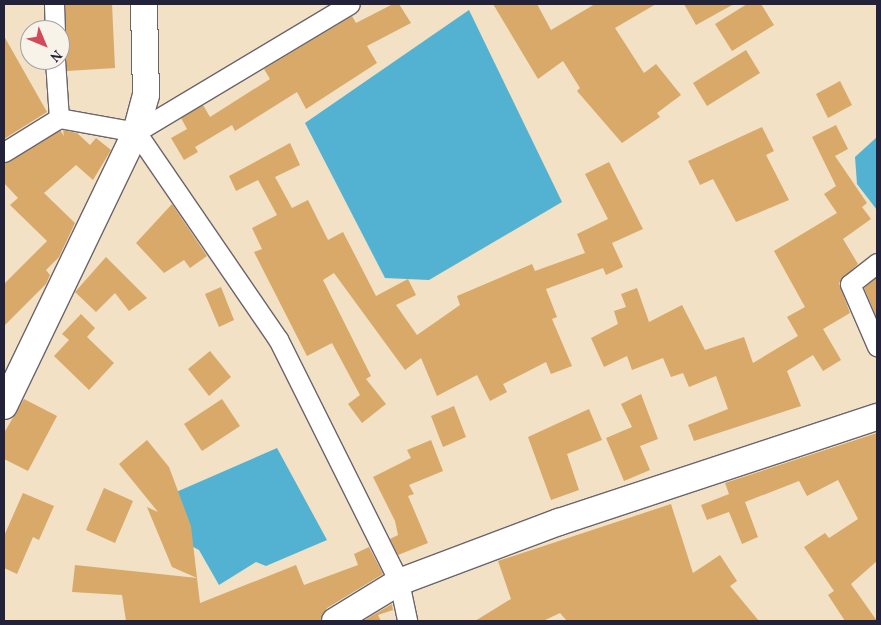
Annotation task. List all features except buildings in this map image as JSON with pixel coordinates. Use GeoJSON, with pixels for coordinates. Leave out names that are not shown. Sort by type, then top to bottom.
{"type":"FeatureCollection","features":[{"type":"Feature","properties":{"kind":"street"},"geometry":{"type":"LineString","coordinates":[[54,4],[55,20]]}},
{"type":"Feature","properties":{"kind":"street"},"geometry":{"type":"LineString","coordinates":[[4,406],[136,132],[146,95],[144,4]]}},
{"type":"Feature","properties":{"kind":"street"},"geometry":{"type":"LineString","coordinates":[[4,152],[59,118],[136,132],[350,4]]}},
{"type":"Feature","properties":{"kind":"street"},"geometry":{"type":"LineString","coordinates":[[56,70],[59,118]]}},
{"type":"Feature","properties":{"kind":"street"},"geometry":{"type":"LineString","coordinates":[[136,132],[278,339],[399,582],[407,621]]}},
{"type":"Feature","properties":{"kind":"street"},"geometry":{"type":"LineString","coordinates":[[877,263],[850,284],[877,346]]}},
{"type":"Feature","properties":{"kind":"street"},"geometry":{"type":"LineString","coordinates":[[335,621],[399,582],[559,522],[877,417]]}},
{"type":"Feature","properties":{"kind":"water"},"geometry":{"type":"Polygon","coordinates":[[[469,10],[562,202],[429,280],[385,278],[305,123],[469,10]]]}},
{"type":"Feature","properties":{"kind":"water"},"geometry":{"type":"Polygon","coordinates":[[[877,137],[877,210],[857,184],[855,157],[877,137]]]}},
{"type":"Feature","properties":{"kind":"water"},"geometry":{"type":"Polygon","coordinates":[[[277,448],[327,540],[266,566],[256,562],[219,585],[199,550],[182,541],[167,496],[277,448]]]}}]}
